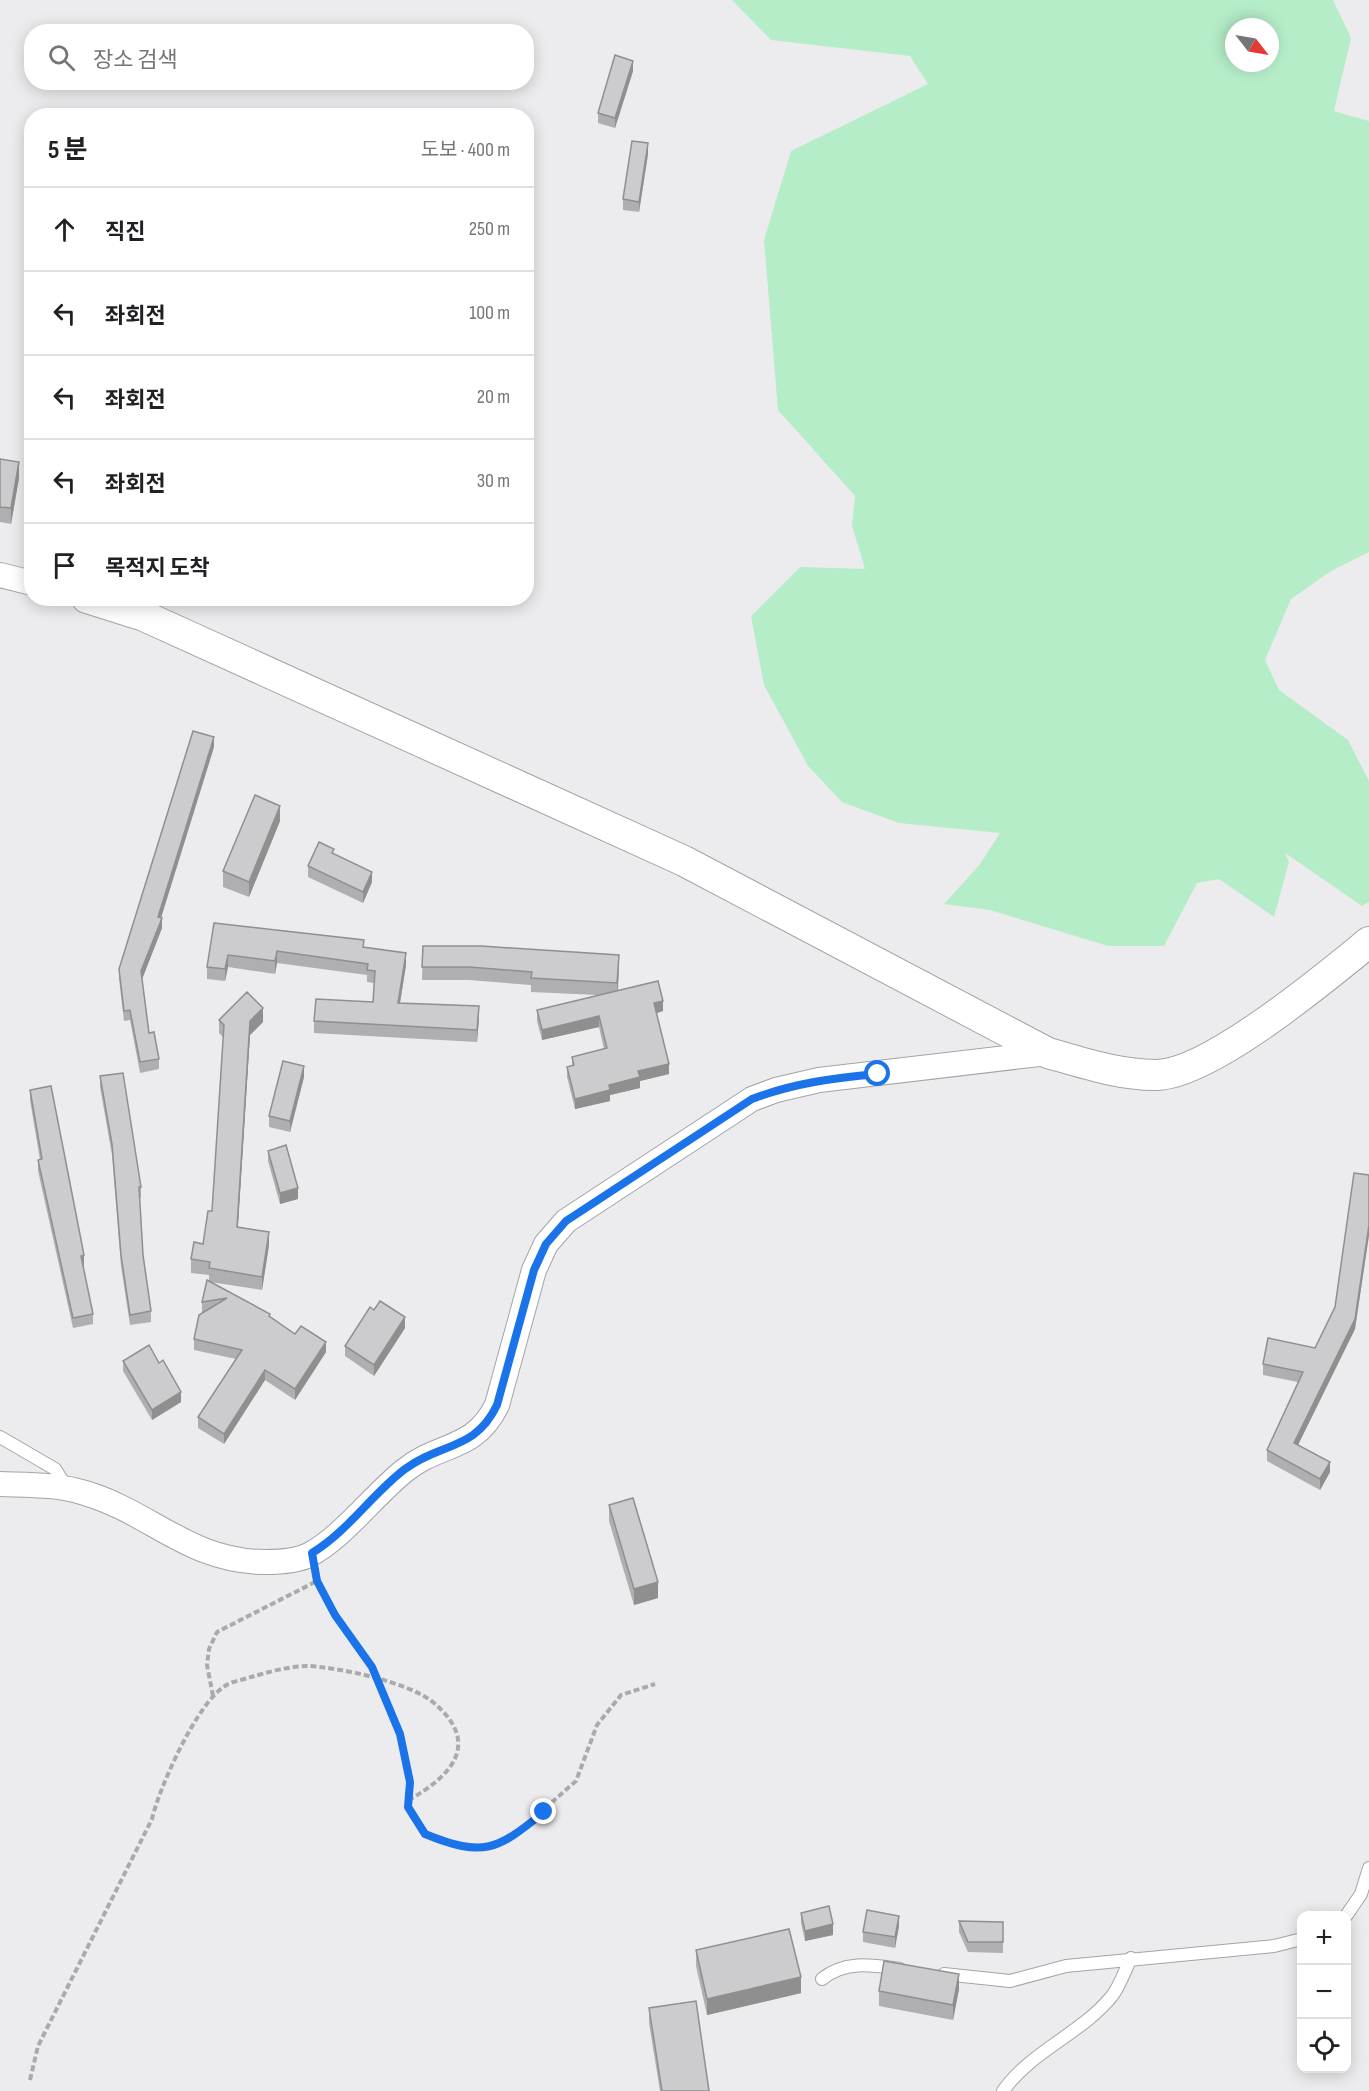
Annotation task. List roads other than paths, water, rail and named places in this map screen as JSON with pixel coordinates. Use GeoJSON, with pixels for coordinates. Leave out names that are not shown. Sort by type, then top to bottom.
{"type":"FeatureCollection","features":[{"type":"Feature","properties":{"kind":"street"},"geometry":{"type":"LineString","coordinates":[[0,575],[24,581]]}},
{"type":"Feature","properties":{"kind":"street"},"geometry":{"type":"LineString","coordinates":[[112,606],[144,616],[684,861],[1048,1053],[1110,1070],[1158,1075],[1192,1066],[1263,1025],[1369,942]]}},
{"type":"Feature","properties":{"kind":"street"},"geometry":{"type":"LineString","coordinates":[[0,1484],[68,1488],[117,1506],[186,1544],[218,1557],[244,1562],[278,1562],[312,1553],[327,1544],[376,1494],[407,1468],[474,1437],[489,1422],[497,1405],[534,1270],[546,1244],[566,1221],[752,1099],[776,1090],[819,1080],[1048,1053]]}},
{"type":"Feature","properties":{"kind":"lane"},"geometry":{"type":"LineString","coordinates":[[0,1437],[55,1469],[68,1488]]}},
{"type":"Feature","properties":{"kind":"lane"},"geometry":{"type":"LineString","coordinates":[[1349,1911],[1361,1894],[1369,1868]]}},
{"type":"Feature","properties":{"kind":"lane"},"geometry":{"type":"LineString","coordinates":[[822,1978],[850,1965],[1010,1981],[1066,1966],[1274,1946],[1297,1940]]}},
{"type":"Feature","properties":{"kind":"lane"},"geometry":{"type":"LineString","coordinates":[[1003,2091],[1012,2079],[1040,2055],[1086,2022],[1113,1994],[1131,1958]]}}]}
